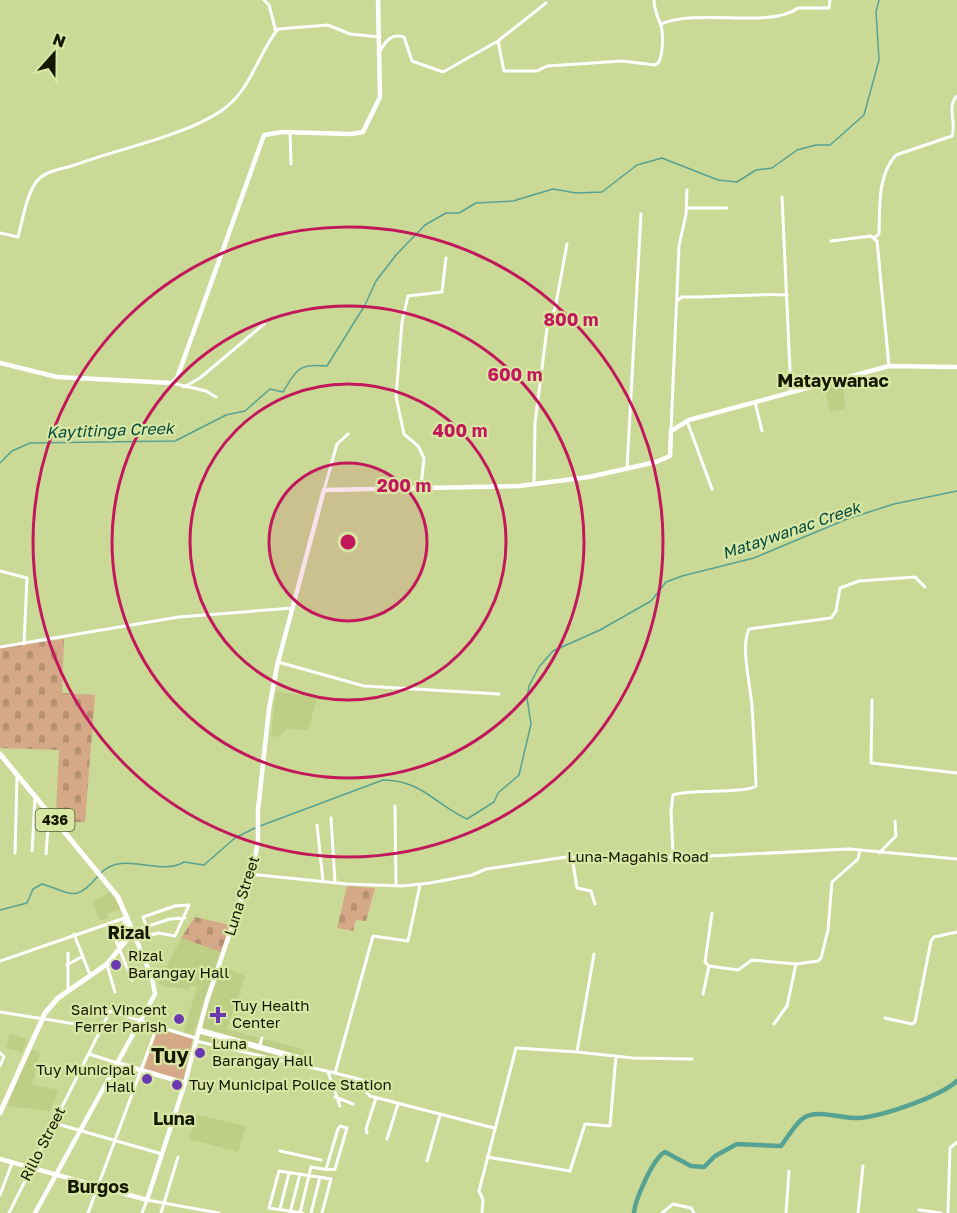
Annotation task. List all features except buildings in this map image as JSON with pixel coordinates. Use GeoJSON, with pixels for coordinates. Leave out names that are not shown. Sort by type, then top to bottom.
{"type":"FeatureCollection","features":[{"type":"Feature","properties":{"kind":"main road","name":"436"},"geometry":{"type":"LineString","coordinates":[[0,754],[118,897],[130,933]]}},
{"type":"Feature","properties":{"kind":"main road"},"geometry":{"type":"LineString","coordinates":[[0,1113],[3,1099],[41,1018],[69,990],[107,964],[130,933]]}},
{"type":"Feature","properties":{"kind":"street"},"geometry":{"type":"LineString","coordinates":[[0,233],[18,237],[31,192],[40,178],[91,157],[179,132],[226,107],[248,83],[276,32],[269,5],[264,0]]}},
{"type":"Feature","properties":{"kind":"street"},"geometry":{"type":"LineString","coordinates":[[172,383],[177,378],[264,135],[269,132],[363,132],[379,104],[378,0]]}},
{"type":"Feature","properties":{"kind":"street"},"geometry":{"type":"LineString","coordinates":[[498,41],[504,71],[537,71],[547,66],[622,61],[655,65],[661,57],[661,24],[655,12],[654,0]]}},
{"type":"Feature","properties":{"kind":"street"},"geometry":{"type":"LineString","coordinates":[[661,24],[691,18],[768,18],[790,14],[798,8],[829,8],[830,0]]}},
{"type":"Feature","properties":{"kind":"street"},"geometry":{"type":"LineString","coordinates":[[380,51],[386,40],[392,36],[404,37],[412,61],[442,72],[498,41],[546,3]]}},
{"type":"Feature","properties":{"kind":"street"},"geometry":{"type":"LineString","coordinates":[[276,32],[292,27],[328,25],[350,34],[380,37]]}},
{"type":"Feature","properties":{"kind":"street"},"geometry":{"type":"LineString","coordinates":[[831,241],[875,237],[879,234],[883,175],[890,162],[896,155],[951,136],[953,100],[957,96]]}},
{"type":"Feature","properties":{"kind":"street"},"geometry":{"type":"LineString","coordinates":[[290,132],[291,164]]}},
{"type":"Feature","properties":{"kind":"street"},"geometry":{"type":"LineString","coordinates":[[348,434],[337,444],[324,490],[534,484],[589,477],[670,456],[679,246],[687,208],[687,190]]}},
{"type":"Feature","properties":{"kind":"street"},"geometry":{"type":"LineString","coordinates":[[782,197],[791,392]]}},
{"type":"Feature","properties":{"kind":"street"},"geometry":{"type":"LineString","coordinates":[[687,208],[727,208]]}},
{"type":"Feature","properties":{"kind":"street"},"geometry":{"type":"LineString","coordinates":[[627,468],[641,214]]}},
{"type":"Feature","properties":{"kind":"street"},"geometry":{"type":"LineString","coordinates":[[875,237],[879,246],[889,366]]}},
{"type":"Feature","properties":{"kind":"street"},"geometry":{"type":"LineString","coordinates":[[534,484],[535,423],[544,352],[549,321],[555,309],[567,244]]}},
{"type":"Feature","properties":{"kind":"street"},"geometry":{"type":"LineString","coordinates":[[421,487],[424,459],[418,446],[404,434],[396,396],[402,322],[408,296],[441,292],[446,258]]}},
{"type":"Feature","properties":{"kind":"street"},"geometry":{"type":"LineString","coordinates":[[677,301],[682,297],[707,298],[723,294],[787,295]]}},
{"type":"Feature","properties":{"kind":"street"},"geometry":{"type":"LineString","coordinates":[[184,387],[200,378],[264,324]]}},
{"type":"Feature","properties":{"kind":"street"},"geometry":{"type":"LineString","coordinates":[[0,363],[57,377],[172,383],[206,391],[216,397]]}},
{"type":"Feature","properties":{"kind":"street"},"geometry":{"type":"LineString","coordinates":[[671,431],[687,421],[889,366],[957,367]]}},
{"type":"Feature","properties":{"kind":"street"},"geometry":{"type":"LineString","coordinates":[[754,402],[762,431]]}},
{"type":"Feature","properties":{"kind":"street"},"geometry":{"type":"LineString","coordinates":[[687,421],[712,489]]}},
{"type":"Feature","properties":{"kind":"street","name":"Luna Street"},"geometry":{"type":"LineString","coordinates":[[147,1200],[185,1083],[198,1030],[250,874],[258,833],[269,709],[278,662],[324,490]]}},
{"type":"Feature","properties":{"kind":"street"},"geometry":{"type":"LineString","coordinates":[[0,571],[27,578],[24,644]]}},
{"type":"Feature","properties":{"kind":"street"},"geometry":{"type":"LineString","coordinates":[[670,858],[674,852],[671,812],[673,795],[724,789],[752,789],[756,786],[752,706],[747,667],[749,629],[831,618],[836,611],[840,588],[859,581],[915,577],[925,587]]}},
{"type":"Feature","properties":{"kind":"street"},"geometry":{"type":"LineString","coordinates":[[0,647],[179,617],[293,608]]}},
{"type":"Feature","properties":{"kind":"street"},"geometry":{"type":"LineString","coordinates":[[278,662],[364,686],[499,694]]}},
{"type":"Feature","properties":{"kind":"street"},"geometry":{"type":"LineString","coordinates":[[872,700],[871,763],[957,773]]}},
{"type":"Feature","properties":{"kind":"street"},"geometry":{"type":"LineString","coordinates":[[15,853],[17,775]]}},
{"type":"Feature","properties":{"kind":"street"},"geometry":{"type":"LineString","coordinates":[[32,851],[36,797]]}},
{"type":"Feature","properties":{"kind":"street"},"geometry":{"type":"LineString","coordinates":[[395,806],[396,885]]}},
{"type":"Feature","properties":{"kind":"street"},"geometry":{"type":"LineString","coordinates":[[46,854],[49,814]]}},
{"type":"Feature","properties":{"kind":"street"},"geometry":{"type":"LineString","coordinates":[[331,818],[335,882]]}},
{"type":"Feature","properties":{"kind":"street"},"geometry":{"type":"LineString","coordinates":[[879,853],[896,836],[895,821]]}},
{"type":"Feature","properties":{"kind":"street"},"geometry":{"type":"LineString","coordinates":[[317,825],[323,881]]}},
{"type":"Feature","properties":{"kind":"street"},"geometry":{"type":"LineString","coordinates":[[712,913],[705,962],[709,966],[738,970],[752,960],[796,964],[818,961],[821,958],[828,930],[832,882],[858,859],[860,850]]}},
{"type":"Feature","properties":{"kind":"street","name":"Luna-Magahis Road"},"geometry":{"type":"LineString","coordinates":[[250,874],[335,882],[420,885],[472,875],[486,869],[572,857],[670,858],[860,850],[957,859]]}},
{"type":"Feature","properties":{"kind":"street"},"geometry":{"type":"LineString","coordinates":[[572,857],[577,888],[591,891],[595,904]]}},
{"type":"Feature","properties":{"kind":"street"},"geometry":{"type":"LineString","coordinates":[[335,1073],[373,936],[408,941],[420,885]]}},
{"type":"Feature","properties":{"kind":"street"},"geometry":{"type":"LineString","coordinates":[[175,906],[190,907],[185,918],[175,936],[159,933],[150,935],[143,917],[175,906]]}},
{"type":"Feature","properties":{"kind":"street"},"geometry":{"type":"LineString","coordinates":[[0,961],[109,924],[126,916]]}},
{"type":"Feature","properties":{"kind":"street"},"geometry":{"type":"LineString","coordinates":[[130,933],[170,919],[185,918]]}},
{"type":"Feature","properties":{"kind":"street"},"geometry":{"type":"LineString","coordinates":[[109,924],[132,980]]}},
{"type":"Feature","properties":{"kind":"street"},"geometry":{"type":"LineString","coordinates":[[885,1018],[912,1024],[915,1022],[931,941],[934,937],[957,932]]}},
{"type":"Feature","properties":{"kind":"street","name":"436"},"geometry":{"type":"LineString","coordinates":[[35,1213],[155,990],[148,966],[130,933]]}},
{"type":"Feature","properties":{"kind":"street"},"geometry":{"type":"LineString","coordinates":[[75,934],[90,976]]}},
{"type":"Feature","properties":{"kind":"street"},"geometry":{"type":"LineString","coordinates":[[68,953],[69,990]]}},
{"type":"Feature","properties":{"kind":"street"},"geometry":{"type":"LineString","coordinates":[[577,1052],[594,954]]}},
{"type":"Feature","properties":{"kind":"street"},"geometry":{"type":"LineString","coordinates":[[68,965],[83,956]]}},
{"type":"Feature","properties":{"kind":"street"},"geometry":{"type":"LineString","coordinates":[[107,964],[115,992]]}},
{"type":"Feature","properties":{"kind":"street"},"geometry":{"type":"LineString","coordinates":[[774,1023],[787,1006],[796,964]]}},
{"type":"Feature","properties":{"kind":"street"},"geometry":{"type":"LineString","coordinates":[[704,994],[709,966]]}},
{"type":"Feature","properties":{"kind":"street","name":"Rillo Street"},"geometry":{"type":"LineString","coordinates":[[9,1213],[110,1011],[140,1021]]}},
{"type":"Feature","properties":{"kind":"street"},"geometry":{"type":"LineString","coordinates":[[0,1012],[101,1028]]}},
{"type":"Feature","properties":{"kind":"street"},"geometry":{"type":"LineString","coordinates":[[140,1021],[195,1040],[366,1081],[367,1095],[495,1128]]}},
{"type":"Feature","properties":{"kind":"street"},"geometry":{"type":"LineString","coordinates":[[88,1213],[157,1027]]}},
{"type":"Feature","properties":{"kind":"street"},"geometry":{"type":"LineString","coordinates":[[198,1030],[259,1048],[300,1060],[300,1057],[259,1048]]}},
{"type":"Feature","properties":{"kind":"street"},"geometry":{"type":"LineString","coordinates":[[259,1048],[262,1038]]}},
{"type":"Feature","properties":{"kind":"street"},"geometry":{"type":"LineString","coordinates":[[482,1213],[483,1200],[479,1191],[516,1048],[692,1059]]}},
{"type":"Feature","properties":{"kind":"street"},"geometry":{"type":"LineString","coordinates":[[0,1053],[3,1057],[0,1066]]}},
{"type":"Feature","properties":{"kind":"street"},"geometry":{"type":"LineString","coordinates":[[89,1054],[185,1083]]}},
{"type":"Feature","properties":{"kind":"street"},"geometry":{"type":"LineString","coordinates":[[488,1157],[570,1171],[585,1124],[610,1126],[616,1056]]}},
{"type":"Feature","properties":{"kind":"street"},"geometry":{"type":"LineString","coordinates":[[328,1072],[340,1106]]}},
{"type":"Feature","properties":{"kind":"street"},"geometry":{"type":"LineString","coordinates":[[335,1096],[353,1104]]}},
{"type":"Feature","properties":{"kind":"street"},"geometry":{"type":"LineString","coordinates":[[367,1133],[366,1129],[376,1098]]}},
{"type":"Feature","properties":{"kind":"street"},"geometry":{"type":"LineString","coordinates":[[387,1139],[398,1104]]}},
{"type":"Feature","properties":{"kind":"street"},"geometry":{"type":"LineString","coordinates":[[427,1161],[440,1115]]}},
{"type":"Feature","properties":{"kind":"street"},"geometry":{"type":"LineString","coordinates":[[54,1123],[162,1154]]}},
{"type":"Feature","properties":{"kind":"street"},"geometry":{"type":"LineString","coordinates":[[311,1167],[326,1169],[336,1169],[347,1128],[340,1126],[338,1129],[326,1169]]}},
{"type":"Feature","properties":{"kind":"street"},"geometry":{"type":"LineString","coordinates":[[948,1213],[950,1148],[957,1142]]}},
{"type":"Feature","properties":{"kind":"street"},"geometry":{"type":"LineString","coordinates":[[280,1151],[321,1160]]}},
{"type":"Feature","properties":{"kind":"street"},"geometry":{"type":"LineString","coordinates":[[161,1213],[178,1157]]}},
{"type":"Feature","properties":{"kind":"street"},"geometry":{"type":"LineString","coordinates":[[313,1158],[310,1176],[302,1213],[269,1208],[279,1171],[289,1173],[300,1174],[310,1176],[331,1179],[322,1213]]}},
{"type":"Feature","properties":{"kind":"street"},"geometry":{"type":"LineString","coordinates":[[0,1159],[147,1200],[219,1213]]}},
{"type":"Feature","properties":{"kind":"street"},"geometry":{"type":"LineString","coordinates":[[0,1195],[12,1162]]}},
{"type":"Feature","properties":{"kind":"street"},"geometry":{"type":"LineString","coordinates":[[858,1213],[863,1166]]}},
{"type":"Feature","properties":{"kind":"street"},"geometry":{"type":"LineString","coordinates":[[786,1213],[789,1171]]}},
{"type":"Feature","properties":{"kind":"street"},"geometry":{"type":"LineString","coordinates":[[280,1209],[289,1173]]}},
{"type":"Feature","properties":{"kind":"street"},"geometry":{"type":"LineString","coordinates":[[290,1212],[300,1174]]}},
{"type":"Feature","properties":{"kind":"street"},"geometry":{"type":"LineString","coordinates":[[311,1213],[320,1177]]}},
{"type":"Feature","properties":{"kind":"street"},"geometry":{"type":"LineString","coordinates":[[142,1213],[147,1200]]}},
{"type":"Feature","properties":{"kind":"street"},"geometry":{"type":"LineString","coordinates":[[662,1213],[673,1204],[691,1208],[694,1213]]}},
{"type":"Feature","properties":{"kind":"street"},"geometry":{"type":"LineString","coordinates":[[187,1213],[188,1208]]}},
{"type":"Feature","properties":{"kind":"street"},"geometry":{"type":"LineString","coordinates":[[920,1210],[941,1213]]}},
{"type":"Feature","properties":{"kind":"shaded area"},"geometry":{"type":"Polygon","coordinates":[[[843,380],[845,409],[830,411],[824,385],[843,380]]]}},
{"type":"Feature","properties":{"kind":"shaded area"},"geometry":{"type":"Polygon","coordinates":[[[276,691],[317,698],[308,730],[286,729],[279,737],[271,736],[276,691]]]}},
{"type":"Feature","properties":{"kind":"shaded area"},"geometry":{"type":"Polygon","coordinates":[[[110,892],[121,909],[107,914],[108,918],[100,921],[93,902],[110,892]]]}},
{"type":"Feature","properties":{"kind":"shaded area"},"geometry":{"type":"Polygon","coordinates":[[[181,938],[221,952],[193,1035],[183,1032],[197,988],[191,985],[189,989],[158,984],[181,938]]]}},
{"type":"Feature","properties":{"kind":"shaded area"},"geometry":{"type":"Polygon","coordinates":[[[221,966],[245,976],[227,1029],[305,1050],[301,1065],[198,1040],[221,966]]]}},
{"type":"Feature","properties":{"kind":"shaded area"},"geometry":{"type":"Polygon","coordinates":[[[10,1034],[27,1039],[22,1052],[6,1048],[10,1034]]]}},
{"type":"Feature","properties":{"kind":"shaded area"},"geometry":{"type":"Polygon","coordinates":[[[31,1049],[40,1053],[32,1085],[59,1090],[50,1111],[7,1106],[31,1049]]]}},
{"type":"Feature","properties":{"kind":"shaded area"},"geometry":{"type":"Polygon","coordinates":[[[197,1115],[246,1126],[238,1152],[189,1139],[197,1115]]]}},
{"type":"Feature","properties":{"kind":"green space"},"geometry":{"type":"Polygon","coordinates":[[[64,639],[62,693],[95,695],[85,822],[62,822],[56,815],[59,750],[0,748],[0,648],[64,639]]]}},
{"type":"Feature","properties":{"kind":"green space"},"geometry":{"type":"Polygon","coordinates":[[[347,886],[375,888],[366,921],[356,920],[353,931],[337,928],[347,886]]]}},
{"type":"Feature","properties":{"kind":"green space"},"geometry":{"type":"Polygon","coordinates":[[[195,917],[230,925],[221,952],[181,938],[195,917]]]}},
{"type":"Feature","properties":{"kind":"green space"},"geometry":{"type":"Polygon","coordinates":[[[158,1029],[193,1039],[183,1081],[144,1069],[158,1029]]]}},
{"type":"Feature","properties":{"kind":"waterway","name":"Kaytitinga Creek"},"geometry":{"type":"LineString","coordinates":[[0,463],[12,451],[30,443],[175,441],[226,415],[245,411],[270,389],[283,392],[300,369],[310,366],[327,366],[365,305],[376,281],[396,255],[425,225],[446,213],[459,213],[476,203],[513,201],[553,189],[576,193],[602,192],[637,165],[662,158],[718,180],[737,182],[756,170],[772,168],[797,150],[816,145],[830,145],[864,115],[879,60],[876,12],[879,0]]}},
{"type":"Feature","properties":{"kind":"waterway","name":"Mataywanac Creek"},"geometry":{"type":"LineString","coordinates":[[260,826],[383,780],[396,781],[418,788],[467,819],[494,802],[498,793],[519,775],[531,724],[527,698],[529,686],[539,667],[553,651],[600,630],[651,601],[666,582],[754,558],[847,519],[894,504],[957,491]]}},
{"type":"Feature","properties":{"kind":"waterway","name":"Mataywanac Creek"},"geometry":{"type":"LineString","coordinates":[[101,873],[110,867],[130,863],[164,867],[184,862],[204,865],[235,838],[255,828]]}},
{"type":"Feature","properties":{"kind":"waterway","name":"Mataywanac Creek"},"geometry":{"type":"LineString","coordinates":[[0,910],[27,903],[33,889],[42,884],[72,894],[83,890],[98,876]]}},
{"type":"Feature","properties":{"kind":"waterway"},"geometry":{"type":"LineString","coordinates":[[634,1213],[645,1180],[655,1162],[665,1152],[691,1166],[704,1167],[715,1156],[737,1144],[781,1146],[798,1122],[805,1117],[824,1114],[857,1118],[880,1114],[924,1099],[957,1081]]}},
{"type":"Feature","properties":{"kind":"place","name":"Rizal Barangay Hall"},"geometry":{"type":"Point","coordinates":[116,965]}},
{"type":"Feature","properties":{"kind":"place","name":"Tuy Health Center"},"geometry":{"type":"Point","coordinates":[218,1015]}},
{"type":"Feature","properties":{"kind":"place","name":"Saint Vincent Ferrer Parish"},"geometry":{"type":"Point","coordinates":[179,1019]}},
{"type":"Feature","properties":{"kind":"place","name":"Luna Barangay Hall"},"geometry":{"type":"Point","coordinates":[200,1053]}},
{"type":"Feature","properties":{"kind":"place","name":"Tuy Municipal Hall"},"geometry":{"type":"Point","coordinates":[147,1079]}},
{"type":"Feature","properties":{"kind":"place","name":"Tuy Municipal Police Station"},"geometry":{"type":"Point","coordinates":[177,1085]}},
{"type":"Feature","properties":{"kind":"district","name":"Mataywanac"},"geometry":{"type":"Point","coordinates":[833,381]}},
{"type":"Feature","properties":{"kind":"district","name":"Rizal"},"geometry":{"type":"Point","coordinates":[129,933]}},
{"type":"Feature","properties":{"kind":"district","name":"Tuy"},"geometry":{"type":"Point","coordinates":[170,1056]}},
{"type":"Feature","properties":{"kind":"district","name":"Luna"},"geometry":{"type":"Point","coordinates":[174,1119]}},
{"type":"Feature","properties":{"kind":"district","name":"Burgos"},"geometry":{"type":"Point","coordinates":[98,1187]}}]}
